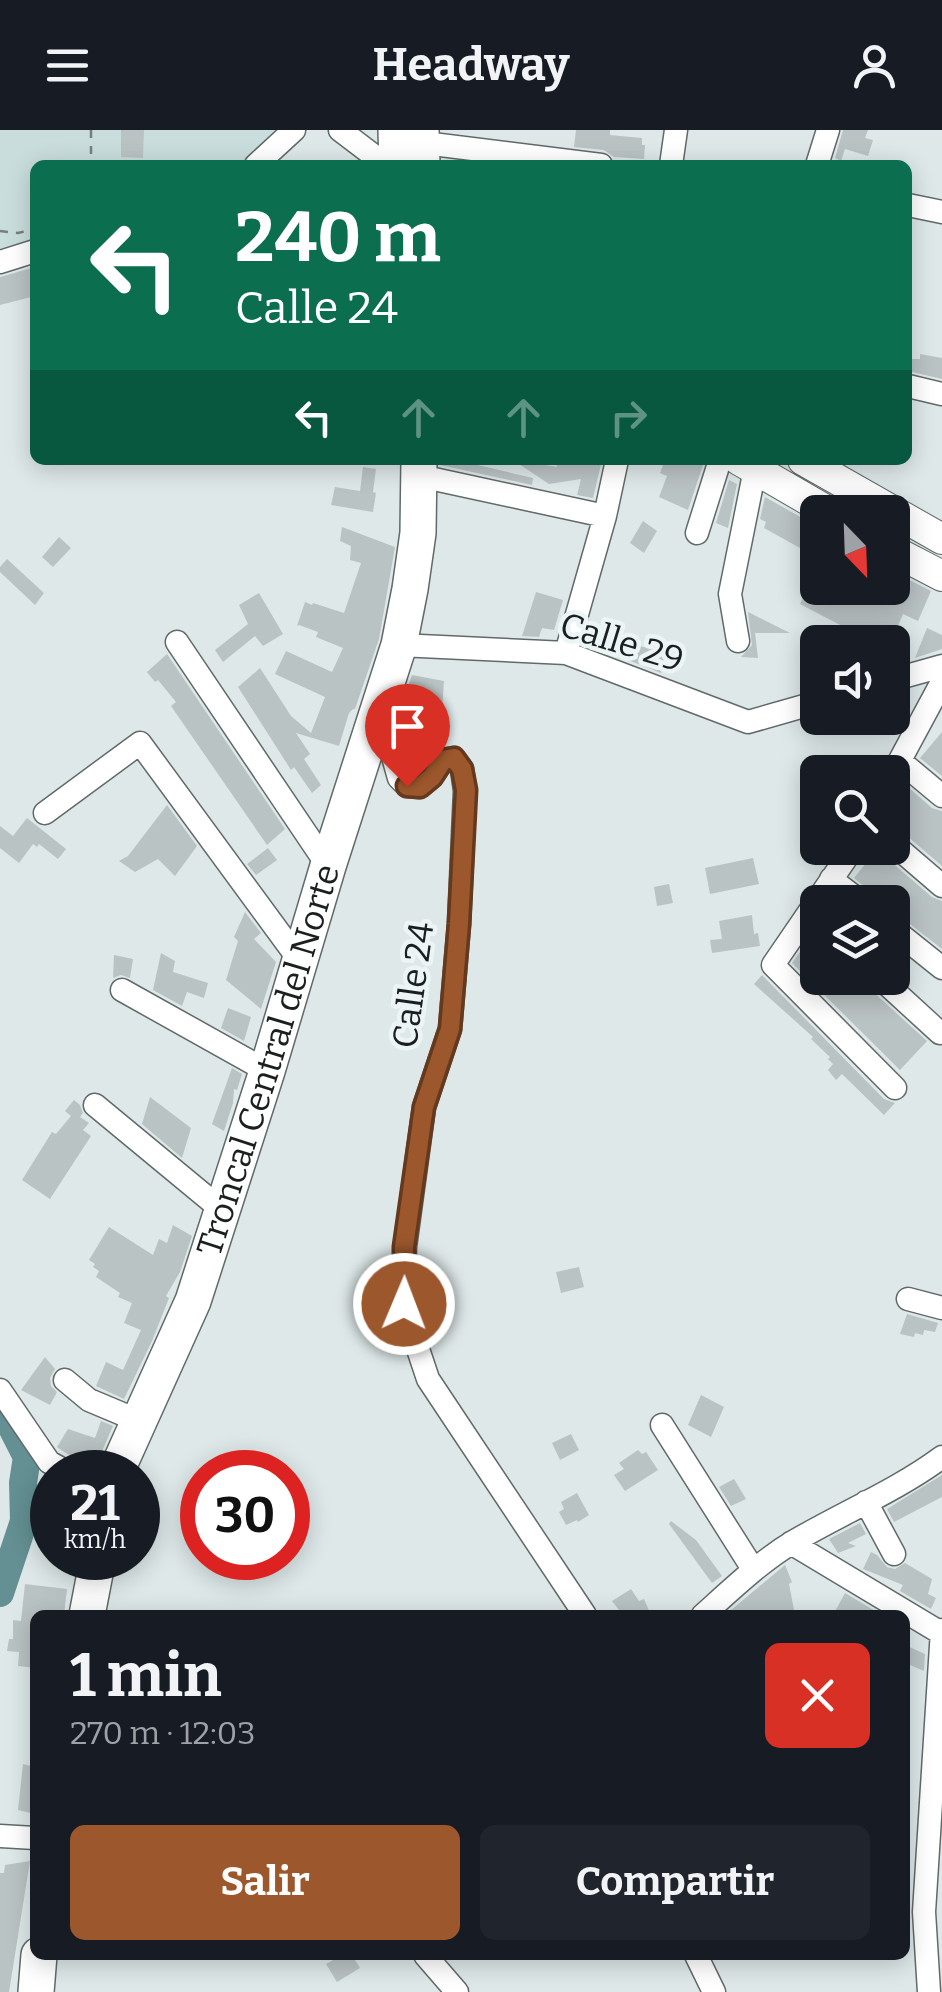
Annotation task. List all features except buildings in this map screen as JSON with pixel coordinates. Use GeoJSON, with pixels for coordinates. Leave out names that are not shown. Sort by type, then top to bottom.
{"type":"FeatureCollection","features":[{"type":"Feature","properties":{"kind":"highway","name":"Troncal Central del Norte"},"geometry":{"type":"LineString","coordinates":[[126,1450],[193,1300],[399,644],[418,533],[420,468]]}},
{"type":"Feature","properties":{"kind":"highway"},"geometry":{"type":"LineString","coordinates":[[87,1610],[93,1580]]}},
{"type":"Feature","properties":{"kind":"highway"},"geometry":{"type":"LineString","coordinates":[[36,1992],[39,1960]]}},
{"type":"Feature","properties":{"kind":"main road"},"geometry":{"type":"LineString","coordinates":[[749,465],[800,495]]}},
{"type":"Feature","properties":{"kind":"main road"},"geometry":{"type":"LineString","coordinates":[[812,465],[865,495]]}},
{"type":"Feature","properties":{"kind":"main road"},"geometry":{"type":"LineString","coordinates":[[910,521],[942,539]]}},
{"type":"Feature","properties":{"kind":"main road"},"geometry":{"type":"LineString","coordinates":[[910,559],[942,576]]}},
{"type":"Feature","properties":{"kind":"street"},"geometry":{"type":"LineString","coordinates":[[261,160],[294,130]]}},
{"type":"Feature","properties":{"kind":"street"},"geometry":{"type":"LineString","coordinates":[[340,130],[379,160]]}},
{"type":"Feature","properties":{"kind":"street"},"geometry":{"type":"LineString","coordinates":[[671,160],[676,130]]}},
{"type":"Feature","properties":{"kind":"street"},"geometry":{"type":"LineString","coordinates":[[818,160],[828,130]]}},
{"type":"Feature","properties":{"kind":"street"},"geometry":{"type":"LineString","coordinates":[[416,147],[550,160]]}},
{"type":"Feature","properties":{"kind":"street"},"geometry":{"type":"LineString","coordinates":[[912,205],[942,212]]}},
{"type":"Feature","properties":{"kind":"street"},"geometry":{"type":"LineString","coordinates":[[0,262],[30,253]]}},
{"type":"Feature","properties":{"kind":"street"},"geometry":{"type":"LineString","coordinates":[[912,387],[942,394]]}},
{"type":"Feature","properties":{"kind":"street"},"geometry":{"type":"LineString","coordinates":[[566,654],[606,516],[616,465]]}},
{"type":"Feature","properties":{"kind":"street"},"geometry":{"type":"LineString","coordinates":[[697,533],[718,465]]}},
{"type":"Feature","properties":{"kind":"street"},"geometry":{"type":"LineString","coordinates":[[738,641],[730,594],[747,465]]}},
{"type":"Feature","properties":{"kind":"street"},"geometry":{"type":"LineString","coordinates":[[420,468],[606,516]]}},
{"type":"Feature","properties":{"kind":"street"},"geometry":{"type":"LineString","coordinates":[[177,642],[328,866]]}},
{"type":"Feature","properties":{"kind":"street","name":"Calle 29"},"geometry":{"type":"LineString","coordinates":[[399,644],[566,654],[748,722],[800,707]]}},
{"type":"Feature","properties":{"kind":"street"},"geometry":{"type":"LineString","coordinates":[[910,675],[942,666]]}},
{"type":"Feature","properties":{"kind":"street"},"geometry":{"type":"LineString","coordinates":[[905,755],[936,709],[942,682]]}},
{"type":"Feature","properties":{"kind":"street","name":"Calle 24"},"geometry":{"type":"LineString","coordinates":[[378,708],[399,778],[407,786],[420,787],[443,760],[454,758],[462,769],[466,790],[450,1029],[424,1107],[404,1247],[404,1304],[428,1379],[582,1610]]}},
{"type":"Feature","properties":{"kind":"street"},"geometry":{"type":"LineString","coordinates":[[44,813],[140,744],[300,961]]}},
{"type":"Feature","properties":{"kind":"street"},"geometry":{"type":"LineString","coordinates":[[910,777],[942,796]]}},
{"type":"Feature","properties":{"kind":"street"},"geometry":{"type":"LineString","coordinates":[[910,858],[942,886]]}},
{"type":"Feature","properties":{"kind":"street"},"geometry":{"type":"LineString","coordinates":[[829,885],[841,865]]}},
{"type":"Feature","properties":{"kind":"street"},"geometry":{"type":"LineString","coordinates":[[832,879],[840,885]]}},
{"type":"Feature","properties":{"kind":"street"},"geometry":{"type":"LineString","coordinates":[[800,932],[773,965],[800,992]]}},
{"type":"Feature","properties":{"kind":"street"},"geometry":{"type":"LineString","coordinates":[[910,942],[942,968]]}},
{"type":"Feature","properties":{"kind":"street"},"geometry":{"type":"LineString","coordinates":[[122,990],[268,1070]]}},
{"type":"Feature","properties":{"kind":"street"},"geometry":{"type":"LineString","coordinates":[[803,995],[895,1088]]}},
{"type":"Feature","properties":{"kind":"street"},"geometry":{"type":"LineString","coordinates":[[899,995],[940,1033]]}},
{"type":"Feature","properties":{"kind":"street"},"geometry":{"type":"LineString","coordinates":[[95,1105],[222,1210]]}},
{"type":"Feature","properties":{"kind":"street"},"geometry":{"type":"LineString","coordinates":[[908,1299],[942,1308]]}},
{"type":"Feature","properties":{"kind":"street"},"geometry":{"type":"LineString","coordinates":[[65,1380],[89,1400],[139,1421]]}},
{"type":"Feature","properties":{"kind":"street"},"geometry":{"type":"LineString","coordinates":[[0,1390],[41,1450]]}},
{"type":"Feature","properties":{"kind":"street"},"geometry":{"type":"LineString","coordinates":[[662,1425],[753,1570]]}},
{"type":"Feature","properties":{"kind":"street"},"geometry":{"type":"LineString","coordinates":[[709,1610],[753,1570],[791,1543],[920,1474],[942,1457]]}},
{"type":"Feature","properties":{"kind":"street"},"geometry":{"type":"LineString","coordinates":[[866,1502],[894,1554]]}},
{"type":"Feature","properties":{"kind":"street"},"geometry":{"type":"LineString","coordinates":[[791,1543],[904,1610]]}},
{"type":"Feature","properties":{"kind":"street"},"geometry":{"type":"LineString","coordinates":[[910,1614],[941,1632],[941,1688],[924,1912],[929,1992]]}},
{"type":"Feature","properties":{"kind":"street"},"geometry":{"type":"LineString","coordinates":[[5,1837],[30,1838]]}},
{"type":"Feature","properties":{"kind":"street"},"geometry":{"type":"LineString","coordinates":[[429,1960],[457,1992]]}},
{"type":"Feature","properties":{"kind":"street"},"geometry":{"type":"LineString","coordinates":[[698,1960],[714,1992]]}},
{"type":"Feature","properties":{"kind":"path"},"geometry":{"type":"LineString","coordinates":[[91,130],[91,160]]}},
{"type":"Feature","properties":{"kind":"path"},"geometry":{"type":"LineString","coordinates":[[0,231],[30,230]]}},
{"type":"Feature","properties":{"kind":"shaded area"},"geometry":{"type":"Polygon","coordinates":[[[0,130],[291,130],[257,160],[30,160],[30,249],[0,258],[0,130]]]}},
{"type":"Feature","properties":{"kind":"waterway"},"geometry":{"type":"LineString","coordinates":[[0,1410],[27,1457],[24,1521],[0,1593]]}},
{"type":"Feature","properties":{"kind":"route"},"geometry":{"type":"LineString","coordinates":[[404,1304],[404,1247],[424,1107],[450,1029],[466,790],[462,769],[454,758],[443,760],[420,787],[407,786]]}}]}
